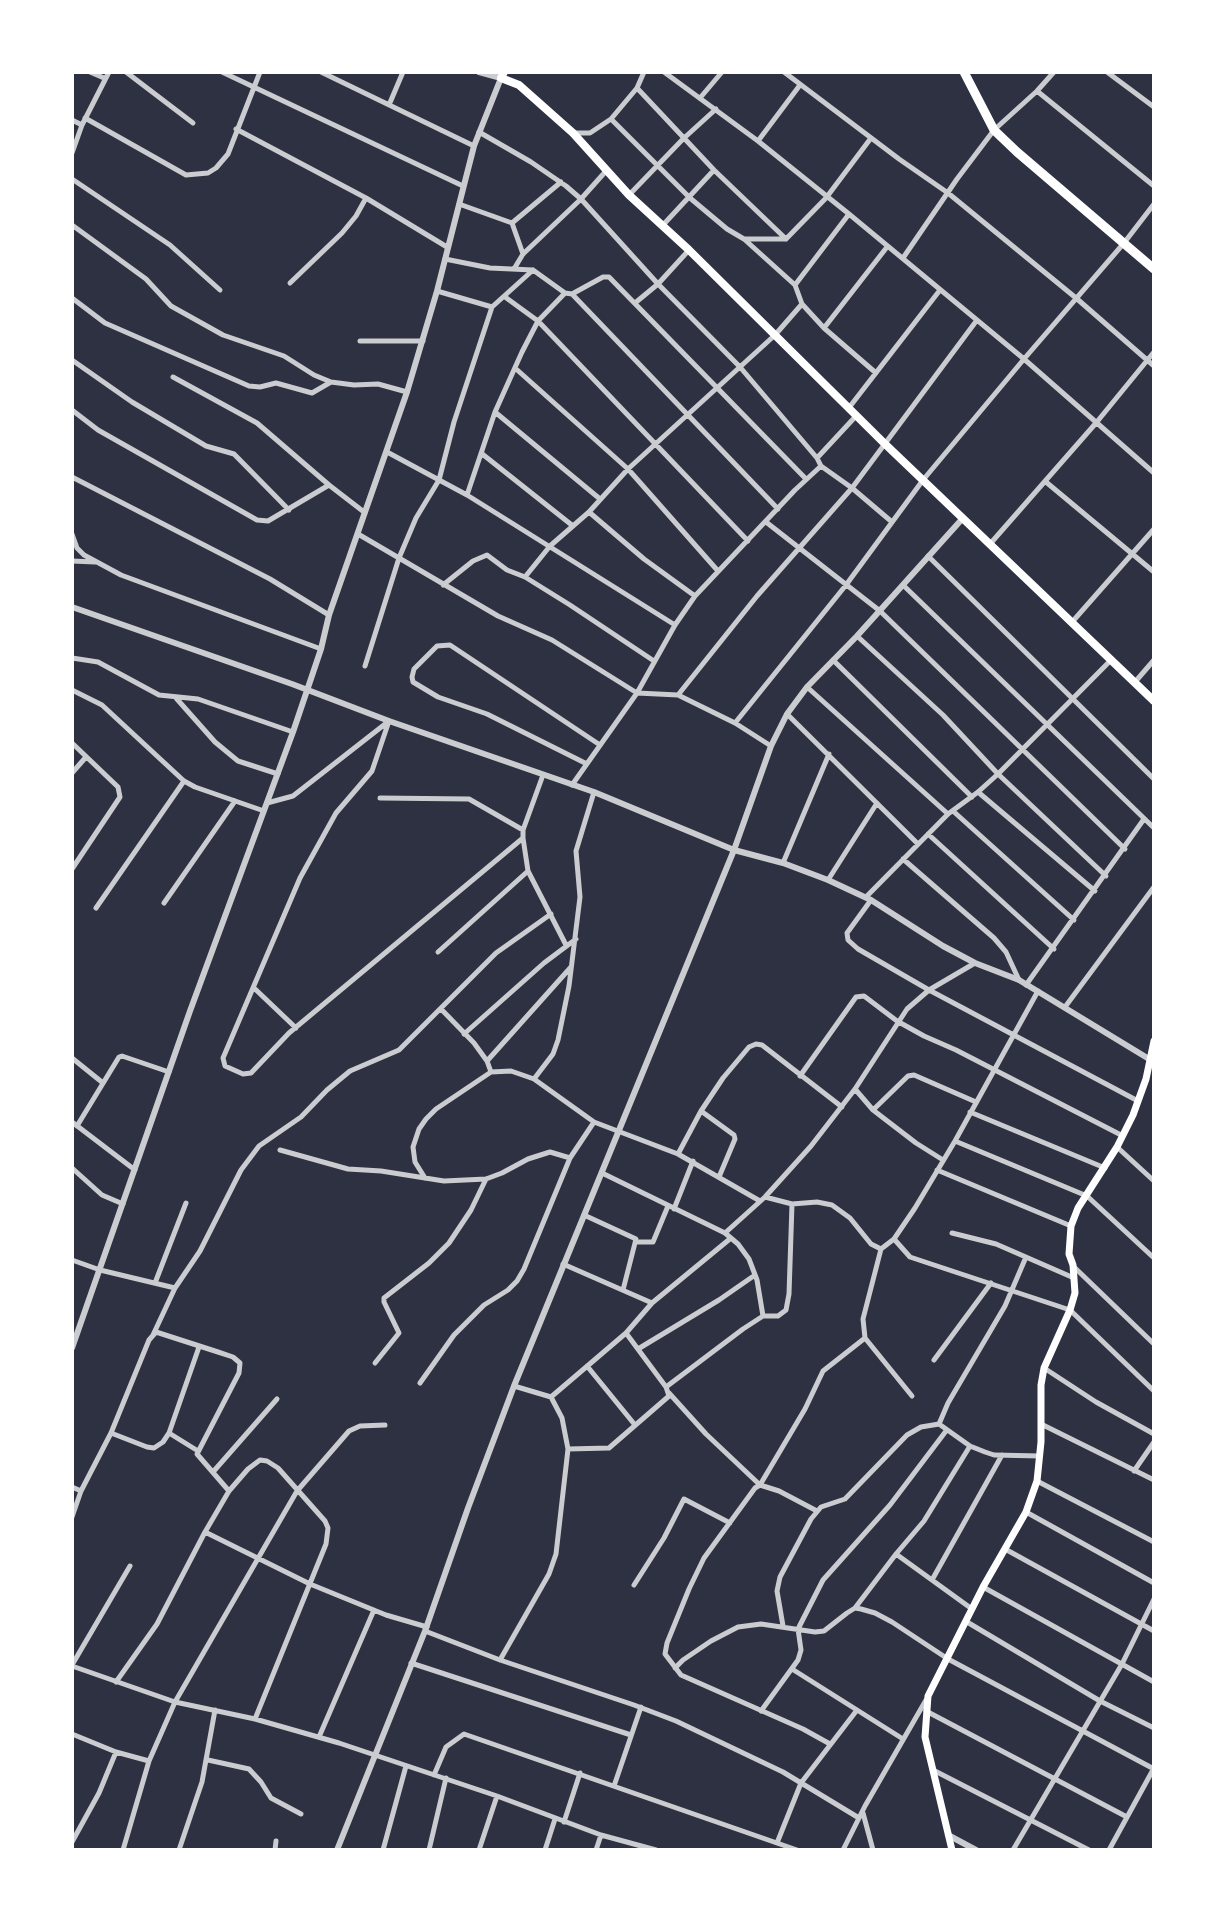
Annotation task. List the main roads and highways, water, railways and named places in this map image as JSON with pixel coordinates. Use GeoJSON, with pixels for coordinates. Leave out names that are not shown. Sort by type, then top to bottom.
{"type":"FeatureCollection","features":[{"type":"Feature","properties":{"kind":"highway"},"geometry":{"type":"LineString","coordinates":[[965,72],[994,131],[1154,269]]}},
{"type":"Feature","properties":{"kind":"main road"},"geometry":{"type":"LineString","coordinates":[[503,75],[519,85],[573,133],[629,195],[689,250],[848,409],[1154,701]]}},
{"type":"Feature","properties":{"kind":"main road"},"geometry":{"type":"LineString","coordinates":[[952,1850],[925,1737],[928,1696],[983,1587],[1026,1512],[1037,1481],[1044,1367],[1075,1293],[1073,1265],[1069,1254],[1071,1226],[1078,1208],[1117,1147],[1138,1101],[1152,1060],[1154,1041]]}}]}
